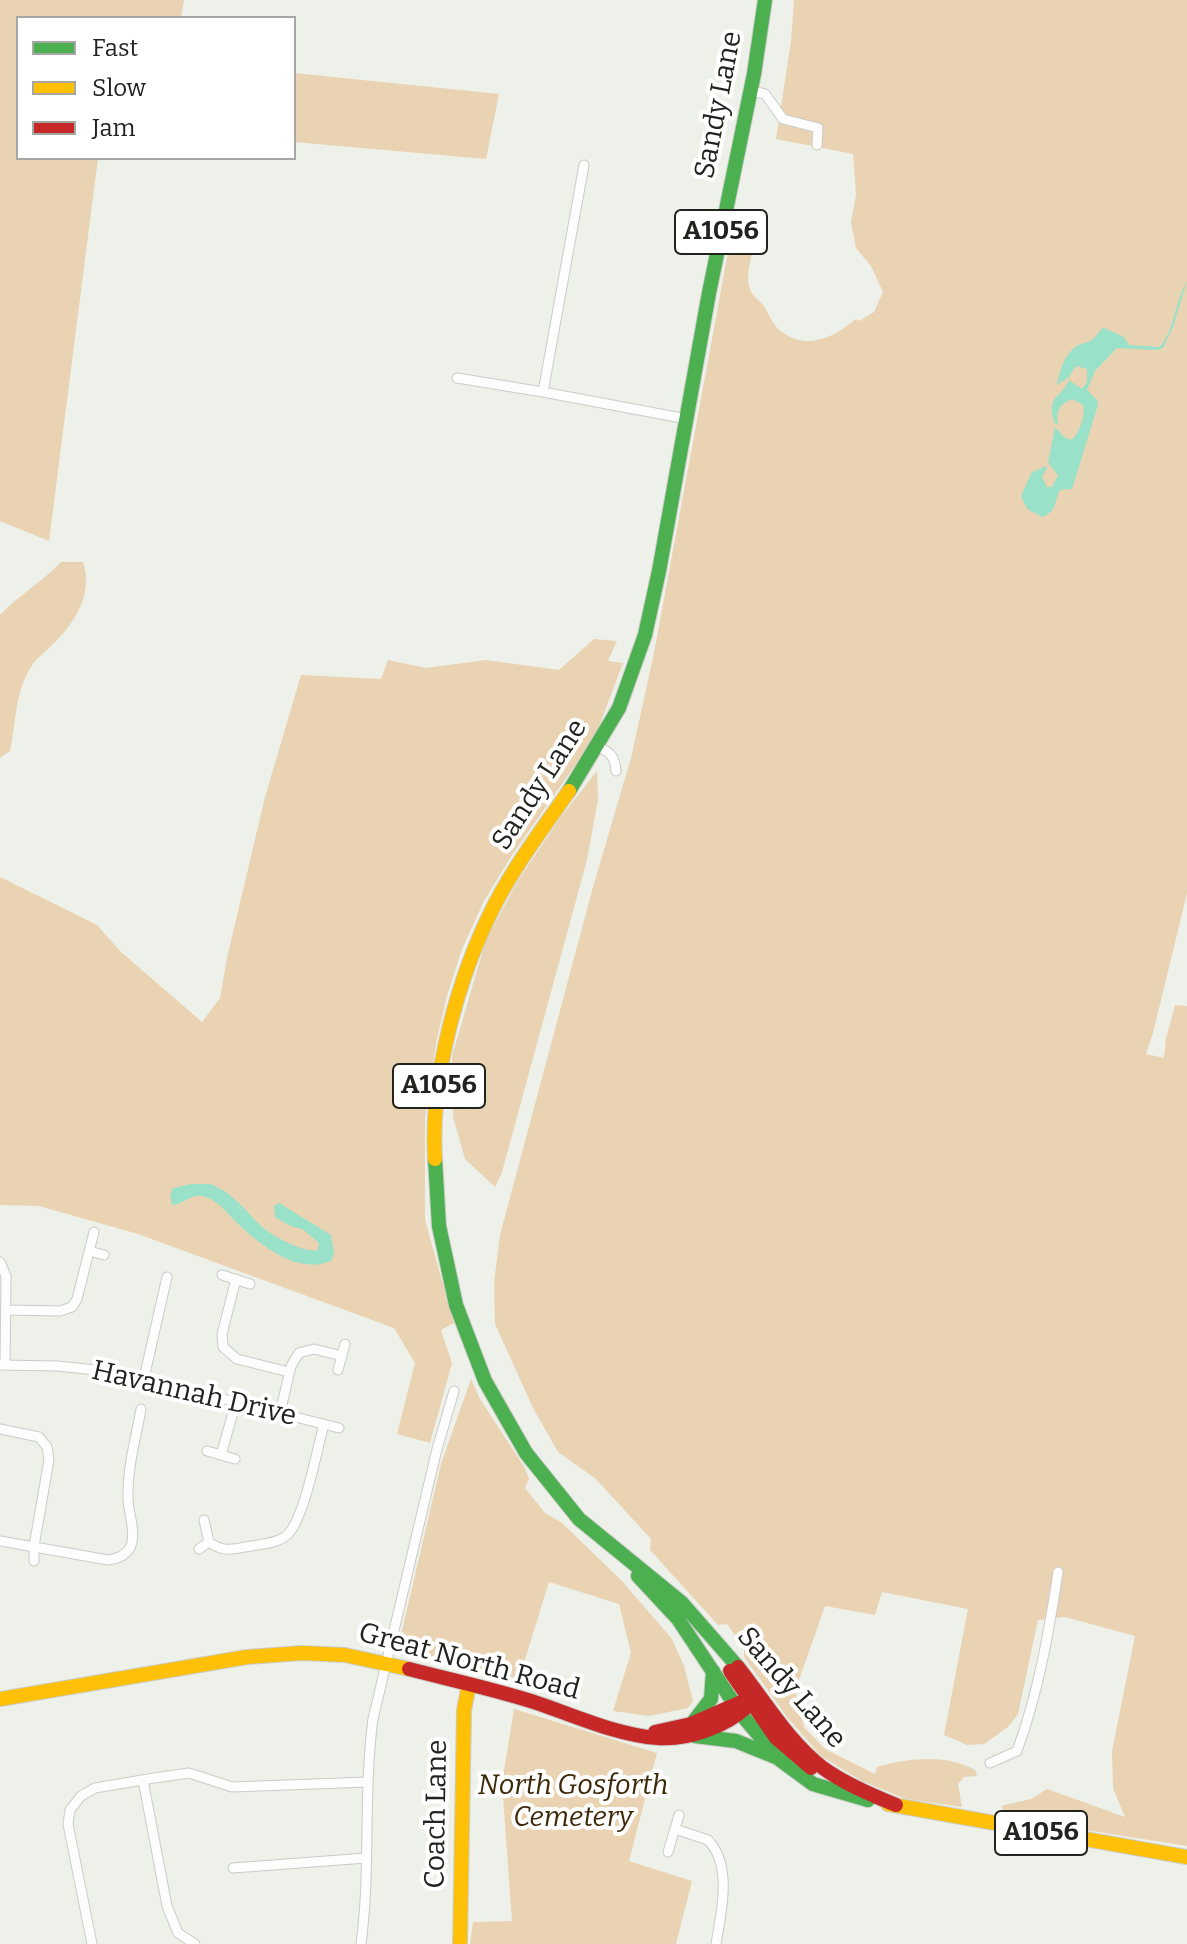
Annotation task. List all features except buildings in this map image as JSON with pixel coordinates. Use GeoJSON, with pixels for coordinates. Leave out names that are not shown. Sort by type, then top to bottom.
{"type":"FeatureCollection","features":[{"type":"Feature","properties":{"kind":"main road","name":"Sandy Lane"},"geometry":{"type":"LineString","coordinates":[[765,0],[751,91],[722,223],[650,622],[630,683],[599,747],[498,900],[481,933],[447,1034],[435,1112],[434,1170],[439,1237],[449,1282],[480,1374],[495,1406],[536,1467],[577,1517],[678,1619],[779,1759],[819,1787],[896,1805]]}},
{"type":"Feature","properties":{"kind":"main road","name":"Sandy Lane"},"geometry":{"type":"LineString","coordinates":[[612,1550],[668,1591],[703,1626],[800,1747],[817,1763],[849,1785],[896,1805]]}},
{"type":"Feature","properties":{"kind":"main road"},"geometry":{"type":"LineString","coordinates":[[703,1626],[741,1707],[798,1759],[821,1774],[849,1785]]}},
{"type":"Feature","properties":{"kind":"main road","name":"Great North Road"},"geometry":{"type":"LineString","coordinates":[[0,1699],[247,1657],[302,1653],[345,1655],[469,1685],[639,1734],[670,1739],[691,1730],[736,1741],[779,1759]]}},
{"type":"Feature","properties":{"kind":"main road"},"geometry":{"type":"LineString","coordinates":[[691,1730],[713,1696],[713,1671]]}},
{"type":"Feature","properties":{"kind":"main road","name":"Coach Lane"},"geometry":{"type":"LineString","coordinates":[[460,1944],[464,1710],[469,1685]]}},
{"type":"Feature","properties":{"kind":"main road"},"geometry":{"type":"LineString","coordinates":[[691,1730],[741,1707]]}},
{"type":"Feature","properties":{"kind":"main road","name":"A1056"},"geometry":{"type":"LineString","coordinates":[[896,1805],[1187,1857]]}},
{"type":"Feature","properties":{"kind":"street"},"geometry":{"type":"LineString","coordinates":[[751,91],[765,94],[783,119],[818,128],[817,145]]}},
{"type":"Feature","properties":{"kind":"street"},"geometry":{"type":"LineString","coordinates":[[543,392],[584,165]]}},
{"type":"Feature","properties":{"kind":"street"},"geometry":{"type":"LineString","coordinates":[[457,378],[687,419]]}},
{"type":"Feature","properties":{"kind":"street"},"geometry":{"type":"LineString","coordinates":[[599,747],[611,753],[616,771]]}},
{"type":"Feature","properties":{"kind":"street"},"geometry":{"type":"LineString","coordinates":[[6,1310],[60,1311],[72,1307],[77,1299],[94,1232]]}},
{"type":"Feature","properties":{"kind":"street"},"geometry":{"type":"LineString","coordinates":[[89,1251],[104,1255]]}},
{"type":"Feature","properties":{"kind":"street"},"geometry":{"type":"LineString","coordinates":[[0,1262],[6,1276],[3,1365]]}},
{"type":"Feature","properties":{"kind":"street"},"geometry":{"type":"LineString","coordinates":[[222,1275],[250,1284]]}},
{"type":"Feature","properties":{"kind":"street"},"geometry":{"type":"LineString","coordinates":[[144,1378],[167,1277]]}},
{"type":"Feature","properties":{"kind":"street"},"geometry":{"type":"LineString","coordinates":[[236,1279],[222,1334],[223,1347],[237,1359],[289,1372]]}},
{"type":"Feature","properties":{"kind":"street"},"geometry":{"type":"LineString","coordinates":[[163,1297],[176,1300]]}},
{"type":"Feature","properties":{"kind":"street"},"geometry":{"type":"LineString","coordinates":[[338,1370],[345,1344]]}},
{"type":"Feature","properties":{"kind":"street"},"geometry":{"type":"LineString","coordinates":[[280,1413],[295,1358],[306,1349],[342,1356]]}},
{"type":"Feature","properties":{"kind":"street","name":"Havannah Drive"},"geometry":{"type":"LineString","coordinates":[[3,1365],[90,1369],[144,1378],[339,1428]]}},
{"type":"Feature","properties":{"kind":"street"},"geometry":{"type":"LineString","coordinates":[[361,1944],[373,1719],[437,1449],[454,1391]]}},
{"type":"Feature","properties":{"kind":"street"},"geometry":{"type":"LineString","coordinates":[[221,1455],[236,1402]]}},
{"type":"Feature","properties":{"kind":"street"},"geometry":{"type":"LineString","coordinates":[[0,1541],[108,1560],[126,1553],[133,1536],[128,1492],[141,1409]]}},
{"type":"Feature","properties":{"kind":"street"},"geometry":{"type":"LineString","coordinates":[[204,1520],[209,1542],[221,1550],[276,1541],[290,1532],[300,1514],[324,1424]]}},
{"type":"Feature","properties":{"kind":"street"},"geometry":{"type":"LineString","coordinates":[[0,1429],[33,1434],[47,1447],[49,1460],[34,1561]]}},
{"type":"Feature","properties":{"kind":"street"},"geometry":{"type":"LineString","coordinates":[[137,1430],[151,1432]]}},
{"type":"Feature","properties":{"kind":"street"},"geometry":{"type":"LineString","coordinates":[[207,1451],[235,1459]]}},
{"type":"Feature","properties":{"kind":"street"},"geometry":{"type":"LineString","coordinates":[[199,1549],[209,1542]]}},
{"type":"Feature","properties":{"kind":"street"},"geometry":{"type":"LineString","coordinates":[[990,1763],[1017,1751],[1048,1637],[1058,1572]]}},
{"type":"Feature","properties":{"kind":"street"},"geometry":{"type":"LineString","coordinates":[[92,1944],[68,1824],[70,1810],[81,1796],[95,1788],[189,1773],[232,1787],[368,1782]]}},
{"type":"Feature","properties":{"kind":"street"},"geometry":{"type":"LineString","coordinates":[[143,1780],[167,1906],[178,1933],[195,1944]]}},
{"type":"Feature","properties":{"kind":"street"},"geometry":{"type":"LineString","coordinates":[[668,1852],[679,1815]]}},
{"type":"Feature","properties":{"kind":"street"},"geometry":{"type":"LineString","coordinates":[[675,1829],[708,1840],[717,1856],[724,1892],[716,1944]]}},
{"type":"Feature","properties":{"kind":"street"},"geometry":{"type":"LineString","coordinates":[[233,1868],[366,1858]]}},
{"type":"Feature","properties":{"kind":"green space"},"geometry":{"type":"Polygon","coordinates":[[[0,0],[184,0],[181,16],[16,16],[16,160],[98,160],[49,541],[0,521],[0,0]]]}},
{"type":"Feature","properties":{"kind":"green space"},"geometry":{"type":"Polygon","coordinates":[[[794,0],[1187,0],[1187,893],[1146,1054],[1164,1058],[1175,1005],[1187,1006],[1187,1846],[1010,1818],[1001,1806],[1031,1799],[1047,1789],[1125,1817],[1113,1788],[1112,1751],[1135,1636],[1065,1617],[1038,1620],[1018,1714],[1008,1727],[984,1744],[967,1745],[944,1735],[968,1609],[882,1592],[875,1615],[825,1606],[795,1691],[804,1727],[825,1749],[875,1774],[877,1767],[927,1759],[964,1765],[975,1770],[977,1776],[964,1777],[958,1784],[962,1807],[906,1799],[862,1781],[821,1756],[787,1717],[744,1657],[744,1648],[727,1624],[718,1625],[650,1550],[651,1539],[596,1479],[558,1452],[534,1410],[495,1324],[494,1283],[500,1235],[593,887],[631,758],[654,653],[731,236],[747,233],[754,242],[748,276],[750,289],[777,327],[792,338],[811,341],[830,336],[856,319],[859,321],[874,312],[883,292],[871,266],[856,248],[851,222],[856,195],[853,154],[776,139],[794,0]]]}},
{"type":"Feature","properties":{"kind":"green space"},"geometry":{"type":"Polygon","coordinates":[[[296,73],[499,94],[486,159],[296,142],[296,73]]]}},
{"type":"Feature","properties":{"kind":"green space"},"geometry":{"type":"Polygon","coordinates":[[[61,562],[83,562],[86,587],[83,598],[66,630],[34,662],[26,677],[19,697],[10,751],[0,758],[0,615],[61,562]]]}},
{"type":"Feature","properties":{"kind":"green space"},"geometry":{"type":"Polygon","coordinates":[[[594,639],[617,641],[608,661],[623,663],[595,737],[512,855],[484,901],[462,949],[436,1043],[425,1118],[425,1220],[454,1323],[441,1330],[452,1363],[430,1443],[397,1434],[415,1363],[394,1328],[138,1234],[39,1206],[0,1205],[0,877],[97,925],[120,951],[202,1022],[220,998],[265,797],[301,675],[381,679],[388,660],[426,668],[486,660],[559,670],[594,639]]]}},
{"type":"Feature","properties":{"kind":"green space"},"geometry":{"type":"Polygon","coordinates":[[[597,771],[598,799],[587,860],[502,1172],[495,1187],[465,1159],[453,1117],[452,1056],[486,940],[517,882],[560,818],[597,771]]]}},
{"type":"Feature","properties":{"kind":"green space"},"geometry":{"type":"Polygon","coordinates":[[[471,1379],[480,1399],[525,1468],[529,1479],[525,1488],[545,1513],[561,1522],[622,1581],[672,1639],[684,1666],[693,1701],[688,1708],[649,1716],[613,1711],[631,1653],[619,1604],[549,1582],[518,1682],[420,1654],[401,1635],[441,1464],[471,1379]]]}},
{"type":"Feature","properties":{"kind":"green space","name":"North Gosforth Cemetery"},"geometry":{"type":"Polygon","coordinates":[[[514,1709],[657,1753],[629,1861],[692,1881],[676,1944],[470,1944],[473,1922],[512,1921],[502,1783],[514,1709]]]}},
{"type":"Feature","properties":{"kind":"shaded area"},"geometry":{"type":"Polygon","coordinates":[[[1187,281],[1173,327],[1163,348],[1117,348],[1095,371],[1087,390],[1098,401],[1097,408],[1072,489],[1060,490],[1053,509],[1047,515],[1042,517],[1027,509],[1021,496],[1032,472],[1046,466],[1042,477],[1047,487],[1052,487],[1058,475],[1048,463],[1055,427],[1071,440],[1083,418],[1083,405],[1072,399],[1059,408],[1058,424],[1055,424],[1052,414],[1055,398],[1069,380],[1082,389],[1087,382],[1087,369],[1076,366],[1069,377],[1057,385],[1067,355],[1079,345],[1091,341],[1104,328],[1124,337],[1129,345],[1160,347],[1169,332],[1187,281]]]}},
{"type":"Feature","properties":{"kind":"shaded area"},"geometry":{"type":"Polygon","coordinates":[[[210,1184],[231,1196],[265,1229],[297,1246],[318,1250],[319,1243],[302,1229],[275,1217],[274,1206],[279,1203],[331,1235],[334,1253],[331,1261],[305,1264],[280,1256],[257,1240],[221,1206],[202,1196],[172,1205],[170,1196],[173,1188],[210,1184]]]}},
{"type":"Feature","properties":{"kind":"traffic: fast"},"geometry":{"type":"LineString","coordinates":[[569,791],[619,708],[645,635],[709,293],[754,74],[765,0]]}},
{"type":"Feature","properties":{"kind":"traffic: fast"},"geometry":{"type":"LineString","coordinates":[[435,1159],[439,1226],[456,1305],[485,1381],[526,1453],[579,1519],[682,1603],[738,1667]]}},
{"type":"Feature","properties":{"kind":"traffic: fast"},"geometry":{"type":"LineString","coordinates":[[638,1576],[678,1619],[741,1714],[779,1759],[813,1784],[868,1800]]}},
{"type":"Feature","properties":{"kind":"traffic: fast"},"geometry":{"type":"LineString","coordinates":[[694,1721],[711,1699],[713,1671]]}},
{"type":"Feature","properties":{"kind":"traffic: fast"},"geometry":{"type":"LineString","coordinates":[[695,1736],[736,1741],[778,1758]]}},
{"type":"Feature","properties":{"kind":"traffic: slow"},"geometry":{"type":"LineString","coordinates":[[435,1159],[437,1095],[442,1062],[469,963],[503,889],[569,791]]}},
{"type":"Feature","properties":{"kind":"traffic: slow"},"geometry":{"type":"LineString","coordinates":[[0,1699],[247,1657],[302,1653],[345,1655],[409,1669]]}},
{"type":"Feature","properties":{"kind":"traffic: slow"},"geometry":{"type":"LineString","coordinates":[[460,1944],[464,1710],[469,1685]]}},
{"type":"Feature","properties":{"kind":"traffic: slow"},"geometry":{"type":"LineString","coordinates":[[888,1804],[1187,1857]]}},
{"type":"Feature","properties":{"kind":"traffic: jam"},"geometry":{"type":"LineString","coordinates":[[738,1667],[810,1757],[840,1779],[896,1805]]}},
{"type":"Feature","properties":{"kind":"traffic: jam"},"geometry":{"type":"LineString","coordinates":[[409,1669],[519,1697],[611,1729],[658,1738],[682,1737],[706,1731],[748,1706]]}},
{"type":"Feature","properties":{"kind":"traffic: jam"},"geometry":{"type":"LineString","coordinates":[[730,1671],[776,1738],[811,1768]]}},
{"type":"Feature","properties":{"kind":"traffic: jam"},"geometry":{"type":"LineString","coordinates":[[655,1732],[691,1724],[744,1701]]}}]}
